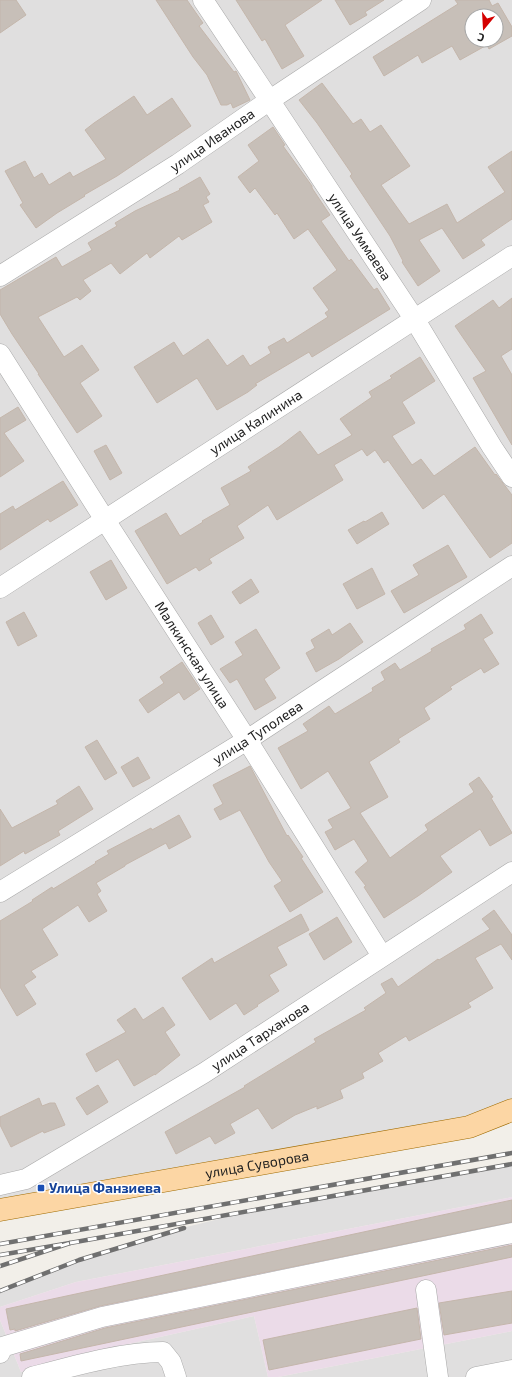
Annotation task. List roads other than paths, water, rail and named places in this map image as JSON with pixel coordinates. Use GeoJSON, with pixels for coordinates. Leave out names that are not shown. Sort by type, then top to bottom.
{"type":"FeatureCollection","features":[{"type":"Feature","properties":{"kind":"main road","name":"улица Суворова"},"geometry":{"type":"LineString","coordinates":[[0,1210],[469,1127],[512,1110]]}},
{"type":"Feature","properties":{"kind":"street","name":"улица Уммаева"},"geometry":{"type":"LineString","coordinates":[[203,0],[415,320],[492,447],[512,477]]}},
{"type":"Feature","properties":{"kind":"street","name":"улица Иванова"},"geometry":{"type":"LineString","coordinates":[[0,276],[178,164],[270,100],[421,0]]}},
{"type":"Feature","properties":{"kind":"street","name":"улица Калинина"},"geometry":{"type":"LineString","coordinates":[[0,588],[512,256]]}},
{"type":"Feature","properties":{"kind":"street","name":"Малкинская улица"},"geometry":{"type":"LineString","coordinates":[[0,354],[247,740],[382,956]]}},
{"type":"Feature","properties":{"kind":"street","name":"улица Туполева"},"geometry":{"type":"LineString","coordinates":[[0,892],[247,740],[512,566]]}},
{"type":"Feature","properties":{"kind":"street","name":"улица Тарханова"},"geometry":{"type":"LineString","coordinates":[[0,1185],[26,1179],[197,1077],[512,872]]}},
{"type":"Feature","properties":{"kind":"street"},"geometry":{"type":"LineString","coordinates":[[0,1353],[2,1347],[102,1317],[512,1233]]}},
{"type":"Feature","properties":{"kind":"street"},"geometry":{"type":"LineString","coordinates":[[426,1290],[438,1377]]}},
{"type":"Feature","properties":{"kind":"street"},"geometry":{"type":"LineString","coordinates":[[32,1377],[75,1365],[144,1352],[164,1352],[171,1362],[176,1377]]}},
{"type":"Feature","properties":{"kind":"street"},"geometry":{"type":"LineString","coordinates":[[476,1377],[512,1370]]}},
{"type":"Feature","properties":{"kind":"railway"},"geometry":{"type":"LineString","coordinates":[[0,1244],[512,1153]]}},
{"type":"Feature","properties":{"kind":"railway"},"geometry":{"type":"LineString","coordinates":[[70,1243],[512,1164]]}},
{"type":"Feature","properties":{"kind":"railway"},"geometry":{"type":"LineString","coordinates":[[0,1291],[79,1260],[184,1228]]}},
{"type":"Feature","properties":{"kind":"railway"},"geometry":{"type":"LineString","coordinates":[[0,1255],[70,1243],[0,1266]]}},
{"type":"Feature","properties":{"kind":"place","name":"Улица Фанзиева"},"geometry":{"type":"Point","coordinates":[41,1188]}}]}
